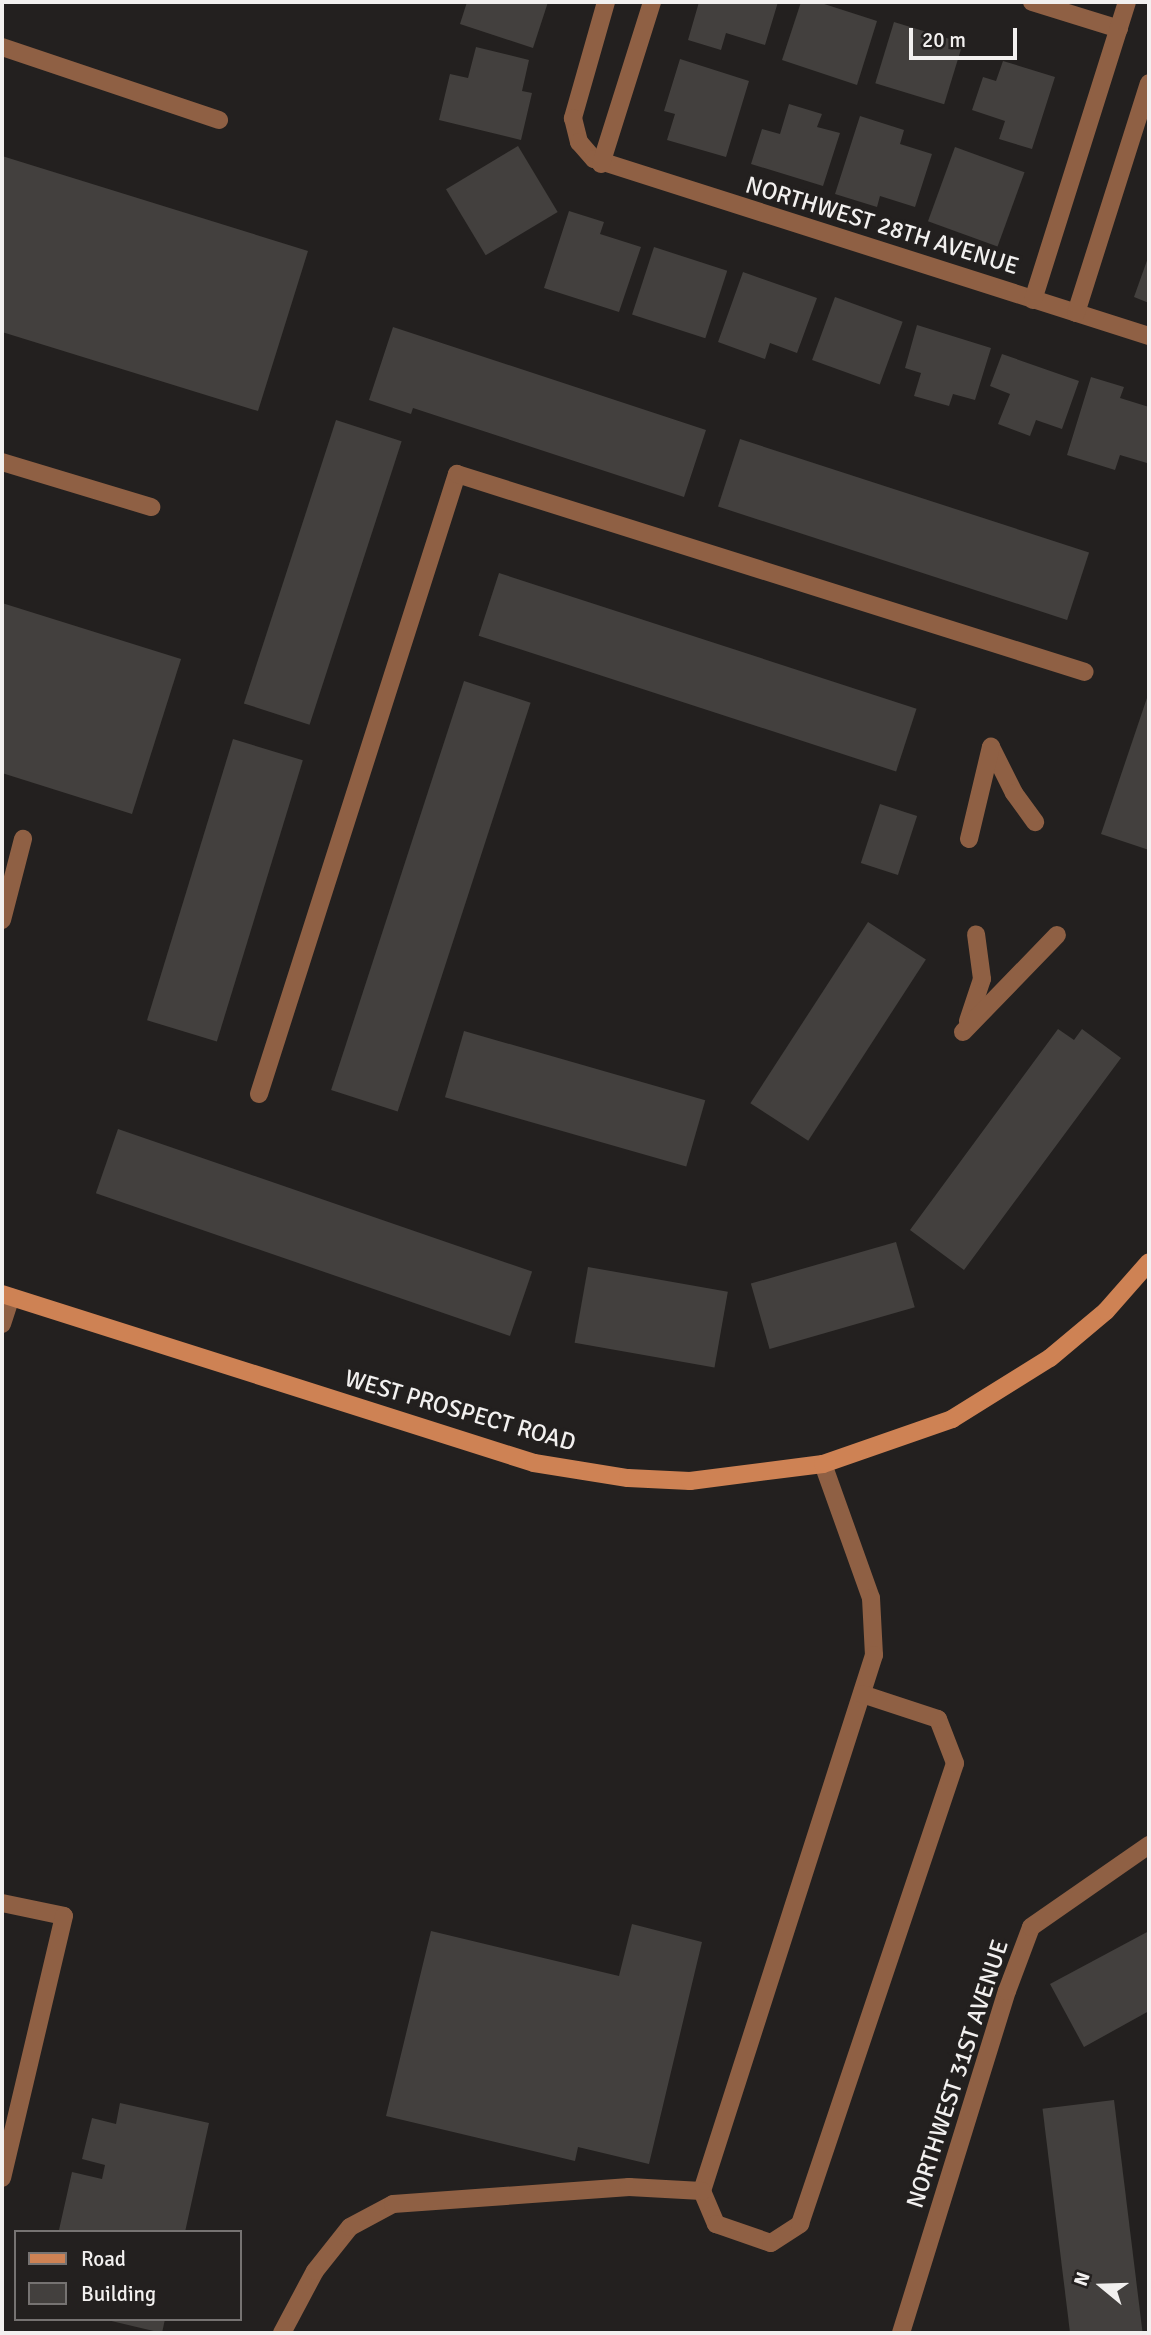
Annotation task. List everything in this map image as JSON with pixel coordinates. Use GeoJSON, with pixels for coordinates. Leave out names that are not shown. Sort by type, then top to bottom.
{"type":"FeatureCollection","features":[{"type":"Feature","properties":{"kind":"main road","name":"WEST PROSPECT ROAD"},"geometry":{"type":"LineString","coordinates":[[7,1295],[567,1470],[690,1481],[823,1464],[953,1419],[1017,1382],[1089,1326],[1149,1262]]}},
{"type":"Feature","properties":{"kind":"street"},"geometry":{"type":"LineString","coordinates":[[606,2],[573,118],[579,142],[601,163],[652,2]]}},
{"type":"Feature","properties":{"kind":"street"},"geometry":{"type":"LineString","coordinates":[[1032,2],[1119,29]]}},
{"type":"Feature","properties":{"kind":"street"},"geometry":{"type":"LineString","coordinates":[[1033,300],[1127,2]]}},
{"type":"Feature","properties":{"kind":"street"},"geometry":{"type":"LineString","coordinates":[[2,47],[219,120]]}},
{"type":"Feature","properties":{"kind":"street"},"geometry":{"type":"LineString","coordinates":[[1076,313],[1149,83]]}},
{"type":"Feature","properties":{"kind":"street","name":"NORTHWEST 28TH AVENUE"},"geometry":{"type":"LineString","coordinates":[[601,163],[1149,336]]}},
{"type":"Feature","properties":{"kind":"street"},"geometry":{"type":"LineString","coordinates":[[2,462],[151,507]]}},
{"type":"Feature","properties":{"kind":"street"},"geometry":{"type":"LineString","coordinates":[[259,1094],[457,474],[1085,672]]}},
{"type":"Feature","properties":{"kind":"street"},"geometry":{"type":"LineString","coordinates":[[969,839],[991,747],[1014,793],[1035,822]]}},
{"type":"Feature","properties":{"kind":"street"},"geometry":{"type":"LineString","coordinates":[[2,920],[23,839]]}},
{"type":"Feature","properties":{"kind":"street"},"geometry":{"type":"LineString","coordinates":[[976,934],[982,979],[963,1032],[1056,935]]}},
{"type":"Feature","properties":{"kind":"street"},"geometry":{"type":"LineString","coordinates":[[2,1324],[7,1295]]}},
{"type":"Feature","properties":{"kind":"street"},"geometry":{"type":"LineString","coordinates":[[823,1464],[872,1598],[874,1655],[702,2190],[716,2224],[771,2242],[800,2224],[955,1763],[938,1719],[862,1694]]}},
{"type":"Feature","properties":{"kind":"street","name":"NORTHWEST 31ST AVENUE"},"geometry":{"type":"LineString","coordinates":[[901,2333],[1007,1991],[1031,1927],[1149,1845]]}},
{"type":"Feature","properties":{"kind":"street"},"geometry":{"type":"LineString","coordinates":[[2,1903],[64,1916],[2,2178]]}},
{"type":"Feature","properties":{"kind":"street"},"geometry":{"type":"LineString","coordinates":[[282,2333],[315,2271],[350,2227],[393,2204],[629,2187],[702,2190]]}},
{"type":"Feature","properties":{"kind":"building"},"geometry":{"type":"Polygon","coordinates":[[[467,2],[548,2],[533,48],[460,24],[467,2]]]}},
{"type":"Feature","properties":{"kind":"building"},"geometry":{"type":"Polygon","coordinates":[[[699,2],[778,2],[765,45],[726,33],[721,50],[688,40],[699,2]]]}},
{"type":"Feature","properties":{"kind":"building"},"geometry":{"type":"Polygon","coordinates":[[[801,2],[818,2],[877,21],[857,85],[782,60],[801,2]]]}},
{"type":"Feature","properties":{"kind":"building"},"geometry":{"type":"Polygon","coordinates":[[[894,22],[963,43],[944,104],[875,83],[894,22]]]}},
{"type":"Feature","properties":{"kind":"building"},"geometry":{"type":"Polygon","coordinates":[[[476,47],[529,60],[522,91],[532,93],[521,140],[439,120],[450,74],[468,78],[476,47]]]}},
{"type":"Feature","properties":{"kind":"building"},"geometry":{"type":"Polygon","coordinates":[[[680,59],[749,81],[726,157],[667,140],[675,114],[664,111],[680,59]]]}},
{"type":"Feature","properties":{"kind":"building"},"geometry":{"type":"Polygon","coordinates":[[[1003,61],[1055,77],[1032,149],[999,139],[1005,121],[972,110],[983,77],[996,81],[1003,61]]]}},
{"type":"Feature","properties":{"kind":"building"},"geometry":{"type":"Polygon","coordinates":[[[789,104],[822,114],[817,127],[840,133],[823,186],[751,164],[762,129],[780,134],[789,104]]]}},
{"type":"Feature","properties":{"kind":"building"},"geometry":{"type":"Polygon","coordinates":[[[860,116],[904,130],[900,144],[932,154],[915,207],[880,196],[877,207],[835,194],[860,116]]]}},
{"type":"Feature","properties":{"kind":"building"},"geometry":{"type":"Polygon","coordinates":[[[518,146],[558,212],[486,255],[446,189],[518,146]]]}},
{"type":"Feature","properties":{"kind":"building"},"geometry":{"type":"Polygon","coordinates":[[[955,147],[1025,172],[998,247],[928,221],[955,147]]]}},
{"type":"Feature","properties":{"kind":"building"},"geometry":{"type":"Polygon","coordinates":[[[2,156],[308,251],[258,411],[2,332],[2,156]]]}},
{"type":"Feature","properties":{"kind":"building"},"geometry":{"type":"Polygon","coordinates":[[[569,211],[604,222],[600,234],[641,247],[619,312],[544,288],[569,211]]]}},
{"type":"Feature","properties":{"kind":"building"},"geometry":{"type":"Polygon","coordinates":[[[654,247],[727,271],[705,338],[632,315],[654,247]]]}},
{"type":"Feature","properties":{"kind":"building"},"geometry":{"type":"Polygon","coordinates":[[[1149,255],[1149,303],[1134,297],[1149,255]]]}},
{"type":"Feature","properties":{"kind":"building"},"geometry":{"type":"Polygon","coordinates":[[[743,272],[817,298],[797,353],[770,343],[765,359],[718,342],[743,272]]]}},
{"type":"Feature","properties":{"kind":"building"},"geometry":{"type":"Polygon","coordinates":[[[835,297],[903,322],[880,385],[812,360],[835,297]]]}},
{"type":"Feature","properties":{"kind":"building"},"geometry":{"type":"Polygon","coordinates":[[[917,325],[991,348],[975,400],[953,394],[949,406],[914,396],[921,373],[905,368],[917,325]]]}},
{"type":"Feature","properties":{"kind":"building"},"geometry":{"type":"Polygon","coordinates":[[[393,327],[706,430],[684,497],[413,408],[411,414],[369,400],[393,327]]]}},
{"type":"Feature","properties":{"kind":"building"},"geometry":{"type":"Polygon","coordinates":[[[1002,354],[1079,381],[1062,429],[1036,420],[1030,436],[998,424],[1010,394],[990,386],[1002,354]]]}},
{"type":"Feature","properties":{"kind":"building"},"geometry":{"type":"Polygon","coordinates":[[[1091,377],[1124,387],[1120,398],[1149,407],[1147,463],[1120,455],[1115,470],[1067,455],[1091,377]]]}},
{"type":"Feature","properties":{"kind":"building"},"geometry":{"type":"Polygon","coordinates":[[[336,420],[402,441],[310,725],[244,703],[336,420]]]}},
{"type":"Feature","properties":{"kind":"building"},"geometry":{"type":"Polygon","coordinates":[[[740,439],[1089,552],[1067,620],[718,507],[740,439]]]}},
{"type":"Feature","properties":{"kind":"building"},"geometry":{"type":"Polygon","coordinates":[[[499,573],[917,709],[896,771],[479,636],[499,573]]]}},
{"type":"Feature","properties":{"kind":"building"},"geometry":{"type":"Polygon","coordinates":[[[2,603],[181,659],[132,814],[2,773],[2,603]]]}},
{"type":"Feature","properties":{"kind":"building"},"geometry":{"type":"Polygon","coordinates":[[[464,681],[531,703],[398,1112],[331,1090],[464,681]]]}},
{"type":"Feature","properties":{"kind":"building"},"geometry":{"type":"Polygon","coordinates":[[[1149,692],[1149,850],[1101,834],[1149,692]]]}},
{"type":"Feature","properties":{"kind":"building"},"geometry":{"type":"Polygon","coordinates":[[[233,739],[303,760],[217,1041],[147,1020],[233,739]]]}},
{"type":"Feature","properties":{"kind":"building"},"geometry":{"type":"Polygon","coordinates":[[[880,804],[917,816],[898,875],[861,863],[880,804]]]}},
{"type":"Feature","properties":{"kind":"building"},"geometry":{"type":"Polygon","coordinates":[[[868,922],[926,960],[808,1141],[750,1103],[868,922]]]}},
{"type":"Feature","properties":{"kind":"building"},"geometry":{"type":"Polygon","coordinates":[[[1058,1029],[1074,1040],[1082,1029],[1121,1058],[964,1270],[910,1230],[1058,1029]]]}},
{"type":"Feature","properties":{"kind":"building"},"geometry":{"type":"Polygon","coordinates":[[[464,1031],[705,1100],[686,1167],[445,1097],[464,1031]]]}},
{"type":"Feature","properties":{"kind":"building"},"geometry":{"type":"Polygon","coordinates":[[[118,1129],[532,1272],[510,1336],[96,1193],[118,1129]]]}},
{"type":"Feature","properties":{"kind":"building"},"geometry":{"type":"Polygon","coordinates":[[[896,1242],[915,1307],[770,1349],[751,1284],[896,1242]]]}},
{"type":"Feature","properties":{"kind":"building"},"geometry":{"type":"Polygon","coordinates":[[[588,1267],[728,1292],[714,1367],[575,1343],[588,1267]]]}},
{"type":"Feature","properties":{"kind":"building"},"geometry":{"type":"Polygon","coordinates":[[[632,1924],[702,1942],[649,2164],[578,2147],[575,2161],[386,2116],[431,1931],[619,1976],[632,1924]]]}},
{"type":"Feature","properties":{"kind":"building"},"geometry":{"type":"Polygon","coordinates":[[[1149,1931],[1149,2011],[1084,2047],[1050,1984],[1149,1931]]]}},
{"type":"Feature","properties":{"kind":"building"},"geometry":{"type":"Polygon","coordinates":[[[1114,2100],[1143,2333],[1070,2333],[1043,2109],[1114,2100]]]}},
{"type":"Feature","properties":{"kind":"building"},"geometry":{"type":"Polygon","coordinates":[[[120,2103],[209,2123],[185,2230],[59,2230],[72,2172],[102,2179],[105,2165],[82,2159],[92,2118],[116,2124],[120,2103]]]}},
{"type":"Feature","properties":{"kind":"building"},"geometry":{"type":"Polygon","coordinates":[[[111,2321],[165,2321],[162,2333],[111,2321]]]}}]}
